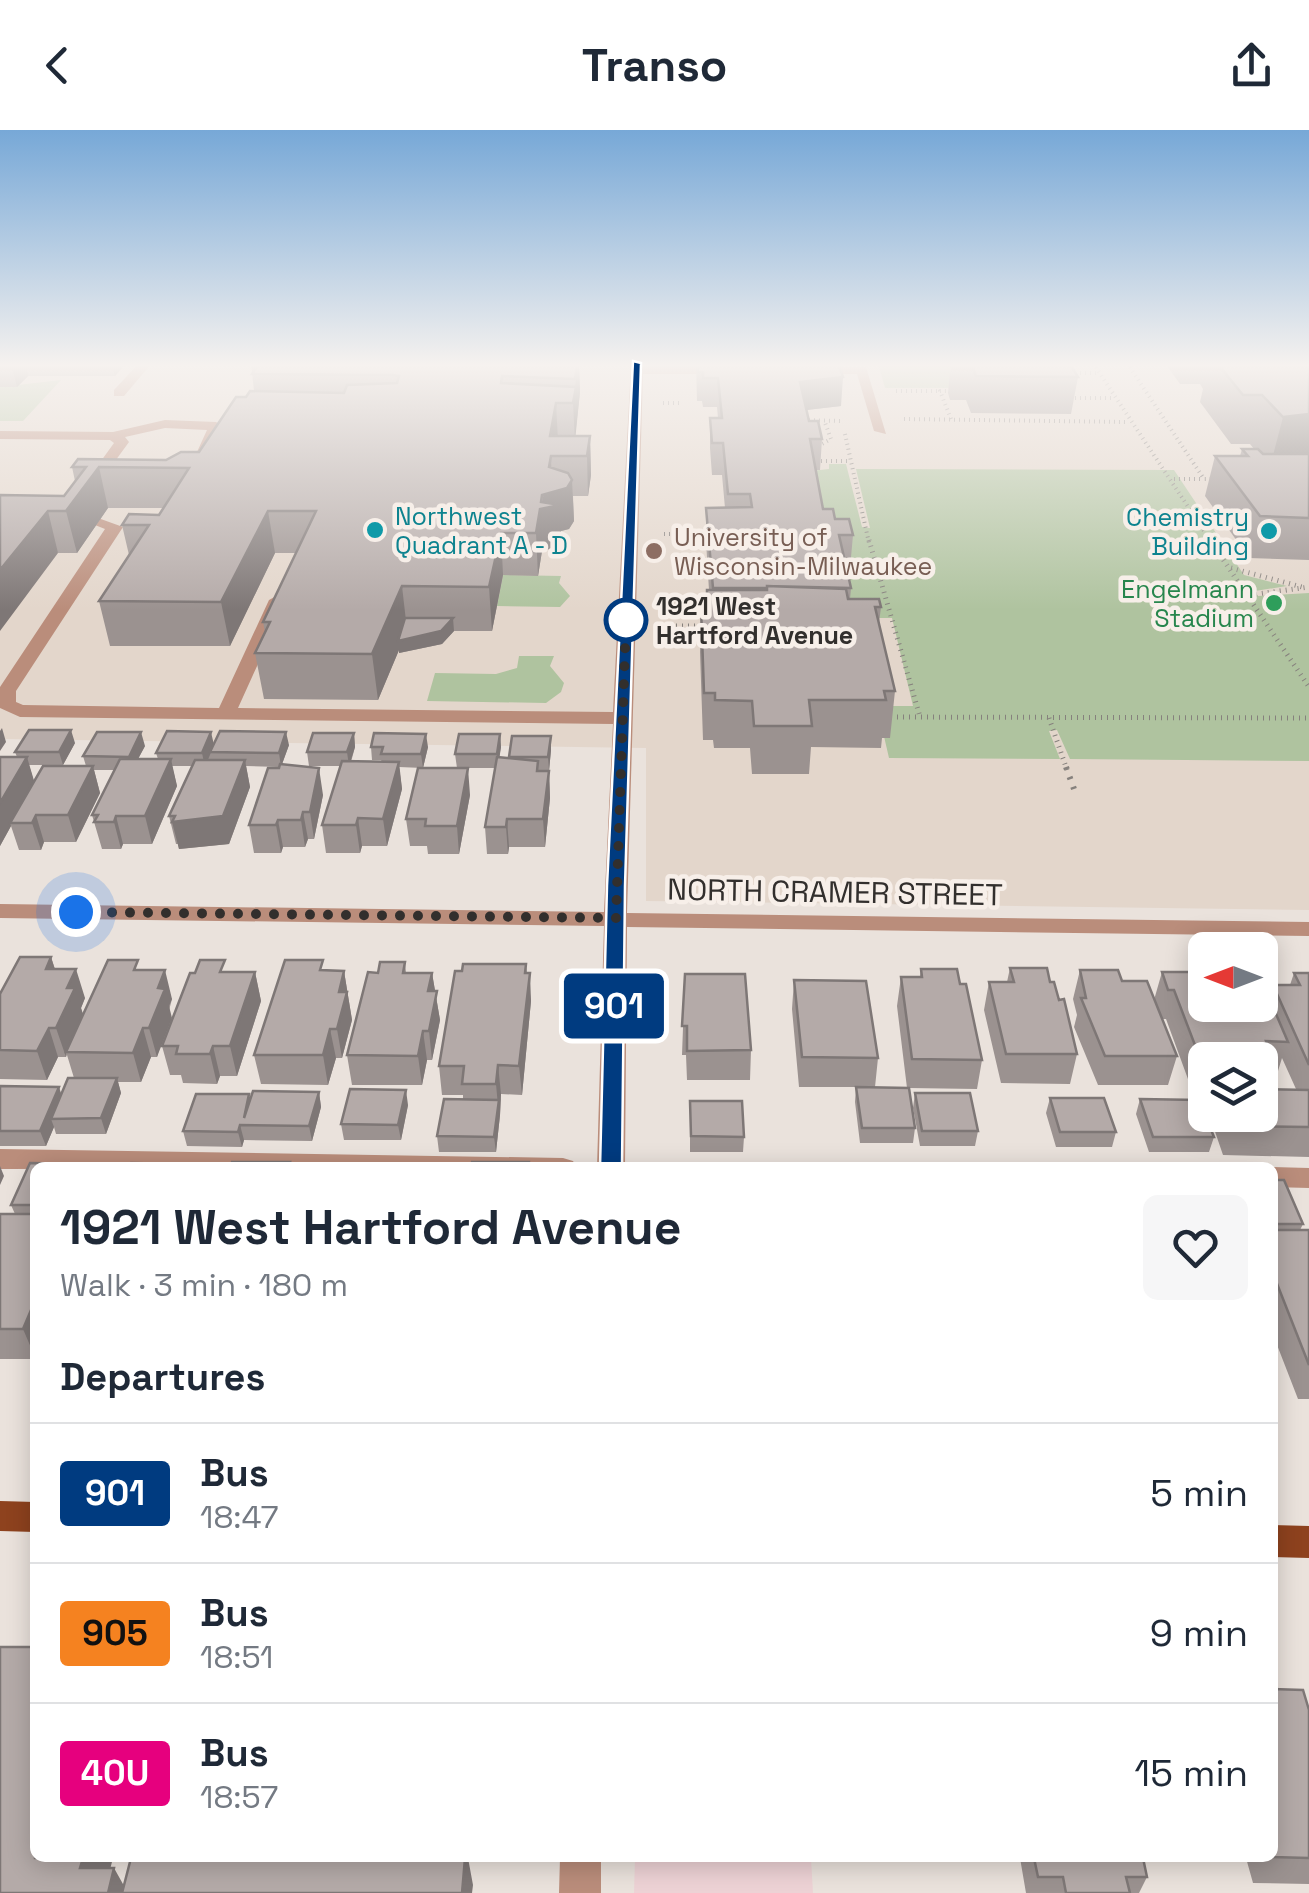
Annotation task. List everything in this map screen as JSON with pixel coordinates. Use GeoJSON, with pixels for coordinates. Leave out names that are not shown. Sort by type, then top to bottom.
{"type":"FeatureCollection","features":[{"type":"Feature","properties":{"kind":"main road"},"geometry":{"type":"LineString","coordinates":[[0,1516],[30,1517]]}},
{"type":"Feature","properties":{"kind":"main road"},"geometry":{"type":"LineString","coordinates":[[1278,1541],[1309,1542]]}},
{"type":"Feature","properties":{"kind":"street"},"geometry":{"type":"LineString","coordinates":[[115,490],[94,483],[120,445]]}},
{"type":"Feature","properties":{"kind":"street"},"geometry":{"type":"LineString","coordinates":[[193,468],[208,445]]}},
{"type":"Feature","properties":{"kind":"street"},"geometry":{"type":"LineString","coordinates":[[611,1162],[633,445]]}},
{"type":"Feature","properties":{"kind":"street"},"geometry":{"type":"LineString","coordinates":[[98,523],[114,527],[6,691],[3,701],[20,710],[622,718]]}},
{"type":"Feature","properties":{"kind":"street"},"geometry":{"type":"LineString","coordinates":[[226,714],[290,575]]}},
{"type":"Feature","properties":{"kind":"street","name":"NORTH CRAMER STREET"},"geometry":{"type":"LineString","coordinates":[[0,910],[1309,929]]}},
{"type":"Feature","properties":{"kind":"street"},"geometry":{"type":"LineString","coordinates":[[0,1159],[188,1162]]}},
{"type":"Feature","properties":{"kind":"street"},"geometry":{"type":"LineString","coordinates":[[1278,1177],[1309,1178]]}},
{"type":"Feature","properties":{"kind":"street"},"geometry":{"type":"LineString","coordinates":[[580,1893],[582,1862]]}},
{"type":"Feature","properties":{"kind":"path"},"geometry":{"type":"LineString","coordinates":[[819,445],[820,461],[851,462]]}},
{"type":"Feature","properties":{"kind":"path"},"geometry":{"type":"LineString","coordinates":[[848,445],[866,532],[888,614],[897,626],[920,717]]}},
{"type":"Feature","properties":{"kind":"path"},"geometry":{"type":"LineString","coordinates":[[1146,445],[1173,479],[1309,687]]}},
{"type":"Feature","properties":{"kind":"path"},"geometry":{"type":"LineString","coordinates":[[1182,445],[1204,479]]}},
{"type":"Feature","properties":{"kind":"path"},"geometry":{"type":"LineString","coordinates":[[1173,479],[1223,479]]}},
{"type":"Feature","properties":{"kind":"path"},"geometry":{"type":"LineString","coordinates":[[850,531],[866,532]]}},
{"type":"Feature","properties":{"kind":"path"},"geometry":{"type":"LineString","coordinates":[[664,534],[716,534]]}},
{"type":"Feature","properties":{"kind":"path"},"geometry":{"type":"LineString","coordinates":[[1231,568],[1306,588]]}},
{"type":"Feature","properties":{"kind":"path"},"geometry":{"type":"LineString","coordinates":[[1250,595],[1306,588]]}},
{"type":"Feature","properties":{"kind":"path"},"geometry":{"type":"LineString","coordinates":[[874,614],[888,614]]}},
{"type":"Feature","properties":{"kind":"path"},"geometry":{"type":"LineString","coordinates":[[664,626],[723,626]]}},
{"type":"Feature","properties":{"kind":"path"},"geometry":{"type":"LineString","coordinates":[[878,626],[897,626]]}},
{"type":"Feature","properties":{"kind":"path"},"geometry":{"type":"LineString","coordinates":[[885,717],[1309,718]]}},
{"type":"Feature","properties":{"kind":"path"},"geometry":{"type":"LineString","coordinates":[[1049,718],[1074,789]]}},
{"type":"Feature","properties":{"kind":"shaded area","name":"University of Wisconsin-Milwaukee"},"geometry":{"type":"Polygon","coordinates":[[[0,445],[1309,445],[1309,910],[646,901],[646,748],[0,739],[0,445]]]}},
{"type":"Feature","properties":{"kind":"shaded area"},"geometry":{"type":"Polygon","coordinates":[[[635,1862],[811,1862],[813,1893],[634,1893],[635,1862]]]}},
{"type":"Feature","properties":{"kind":"green space"},"geometry":{"type":"Polygon","coordinates":[[[829,464],[846,464],[862,527],[870,528],[856,469],[1174,470],[1244,575],[1287,586],[1255,591],[1258,596],[1309,593],[1309,761],[1070,759],[1057,730],[1049,731],[1060,759],[889,758],[877,706],[913,706],[892,618],[847,618],[811,471],[829,469],[829,464]]]}},
{"type":"Feature","properties":{"kind":"green space"},"geometry":{"type":"Polygon","coordinates":[[[503,575],[561,576],[559,583],[570,596],[560,607],[497,606],[503,575]]]}},
{"type":"Feature","properties":{"kind":"green space"},"geometry":{"type":"Polygon","coordinates":[[[519,656],[554,656],[550,666],[564,683],[561,692],[546,703],[427,701],[435,673],[496,674],[517,668],[519,656]]]}},
{"type":"Feature","properties":{"kind":"building"},"geometry":{"type":"Polygon","coordinates":[[[204,445],[589,445],[587,456],[551,456],[549,467],[568,473],[572,480],[567,488],[542,495],[541,502],[560,505],[540,509],[536,533],[501,533],[489,587],[402,586],[372,654],[255,653],[270,622],[263,622],[316,511],[268,511],[221,602],[99,601],[149,525],[122,525],[129,514],[159,515],[189,468],[99,467],[66,511],[48,511],[0,570],[0,495],[64,496],[86,467],[72,467],[78,459],[166,460],[181,452],[199,452],[204,445]]]}},
{"type":"Feature","properties":{"kind":"building"},"geometry":{"type":"Polygon","coordinates":[[[723,445],[811,445],[823,509],[833,509],[835,519],[849,519],[853,535],[839,535],[851,588],[713,588],[706,508],[752,507],[750,494],[728,494],[723,445]]]}},
{"type":"Feature","properties":{"kind":"building"},"geometry":{"type":"Polygon","coordinates":[[[1242,449],[1258,449],[1263,454],[1309,454],[1309,518],[1260,516],[1215,456],[1248,456],[1242,449]]]}},
{"type":"Feature","properties":{"kind":"building"},"geometry":{"type":"Polygon","coordinates":[[[767,586],[846,589],[848,599],[879,599],[881,607],[875,607],[895,691],[884,691],[886,700],[809,700],[812,726],[754,726],[752,701],[715,700],[715,693],[704,693],[701,607],[707,607],[707,590],[767,590],[767,586]]]}},
{"type":"Feature","properties":{"kind":"building"},"geometry":{"type":"Polygon","coordinates":[[[405,618],[453,618],[441,631],[398,641],[405,618]]]}},
{"type":"Feature","properties":{"kind":"building"},"geometry":{"type":"Polygon","coordinates":[[[29,730],[71,730],[59,752],[15,752],[29,730]]]}},
{"type":"Feature","properties":{"kind":"building"},"geometry":{"type":"Polygon","coordinates":[[[167,731],[211,732],[202,753],[156,753],[167,731]]]}},
{"type":"Feature","properties":{"kind":"building"},"geometry":{"type":"Polygon","coordinates":[[[220,731],[286,732],[279,753],[210,752],[220,731]]]}},
{"type":"Feature","properties":{"kind":"building"},"geometry":{"type":"Polygon","coordinates":[[[97,732],[141,732],[129,757],[83,756],[97,732]]]}},
{"type":"Feature","properties":{"kind":"building"},"geometry":{"type":"Polygon","coordinates":[[[313,733],[354,733],[347,752],[307,752],[313,733]]]}},
{"type":"Feature","properties":{"kind":"building"},"geometry":{"type":"Polygon","coordinates":[[[374,733],[426,734],[421,754],[381,754],[383,747],[371,747],[374,733]]]}},
{"type":"Feature","properties":{"kind":"building"},"geometry":{"type":"Polygon","coordinates":[[[459,734],[500,734],[497,754],[455,754],[459,734]]]}},
{"type":"Feature","properties":{"kind":"building"},"geometry":{"type":"Polygon","coordinates":[[[512,736],[551,736],[548,757],[509,757],[512,736]]]}},
{"type":"Feature","properties":{"kind":"building"},"geometry":{"type":"Polygon","coordinates":[[[0,757],[27,757],[0,803],[0,757]]]}},
{"type":"Feature","properties":{"kind":"building"},"geometry":{"type":"Polygon","coordinates":[[[497,757],[538,761],[537,771],[549,771],[543,819],[507,819],[506,827],[485,827],[497,757]]]}},
{"type":"Feature","properties":{"kind":"building"},"geometry":{"type":"Polygon","coordinates":[[[120,759],[171,759],[145,816],[116,816],[114,822],[94,822],[98,815],[92,815],[120,759]]]}},
{"type":"Feature","properties":{"kind":"building"},"geometry":{"type":"Polygon","coordinates":[[[195,760],[245,760],[223,816],[172,822],[175,816],[169,816],[195,760]]]}},
{"type":"Feature","properties":{"kind":"building"},"geometry":{"type":"Polygon","coordinates":[[[342,761],[399,762],[383,819],[358,818],[356,825],[322,825],[342,761]]]}},
{"type":"Feature","properties":{"kind":"building"},"geometry":{"type":"Polygon","coordinates":[[[280,764],[319,768],[310,812],[303,812],[301,820],[249,825],[268,768],[279,768],[280,764]]]}},
{"type":"Feature","properties":{"kind":"building"},"geometry":{"type":"Polygon","coordinates":[[[43,766],[93,766],[68,815],[36,815],[32,823],[10,823],[43,766]]]}},
{"type":"Feature","properties":{"kind":"building"},"geometry":{"type":"Polygon","coordinates":[[[418,768],[468,768],[457,826],[425,826],[426,819],[406,819],[418,768]]]}},
{"type":"Feature","properties":{"kind":"building"},"geometry":{"type":"Polygon","coordinates":[[[20,957],[51,957],[46,969],[76,969],[67,988],[75,988],[56,1028],[49,1028],[37,1051],[0,1050],[0,994],[20,957]]]}},
{"type":"Feature","properties":{"kind":"building"},"geometry":{"type":"Polygon","coordinates":[[[108,960],[138,960],[134,970],[165,970],[158,988],[165,989],[149,1028],[143,1028],[133,1053],[66,1052],[108,960]]]}},
{"type":"Feature","properties":{"kind":"building"},"geometry":{"type":"Polygon","coordinates":[[[200,960],[225,960],[220,972],[255,972],[230,1046],[213,1046],[210,1054],[176,1054],[178,1046],[162,1046],[190,973],[195,973],[200,960]]]}},
{"type":"Feature","properties":{"kind":"building"},"geometry":{"type":"Polygon","coordinates":[[[285,960],[323,960],[320,970],[344,971],[339,992],[347,992],[337,1029],[330,1029],[323,1055],[254,1055],[285,960]]]}},
{"type":"Feature","properties":{"kind":"building"},"geometry":{"type":"Polygon","coordinates":[[[380,962],[405,962],[403,973],[432,973],[428,991],[437,991],[429,1031],[423,1031],[418,1056],[347,1055],[368,972],[378,973],[380,962]]]}},
{"type":"Feature","properties":{"kind":"building"},"geometry":{"type":"Polygon","coordinates":[[[463,964],[526,964],[525,973],[530,973],[519,1066],[498,1065],[496,1084],[462,1084],[464,1066],[439,1066],[455,971],[462,971],[463,964]]]}},
{"type":"Feature","properties":{"kind":"building"},"geometry":{"type":"Polygon","coordinates":[[[1010,968],[1047,968],[1059,1000],[1064,999],[1077,1054],[1006,1054],[989,982],[1014,982],[1010,968]]]}},
{"type":"Feature","properties":{"kind":"building"},"geometry":{"type":"Polygon","coordinates":[[[921,969],[957,969],[960,984],[966,984],[982,1060],[912,1059],[901,977],[922,977],[921,969]]]}},
{"type":"Feature","properties":{"kind":"building"},"geometry":{"type":"Polygon","coordinates":[[[1080,970],[1118,970],[1122,981],[1147,981],[1177,1056],[1105,1056],[1081,998],[1086,998],[1080,970]]]}},
{"type":"Feature","properties":{"kind":"building"},"geometry":{"type":"Polygon","coordinates":[[[1162,972],[1188,972],[1188,1022],[1278,1022],[1278,1019],[1288,1042],[1194,1042],[1174,990],[1168,990],[1162,972]]]}},
{"type":"Feature","properties":{"kind":"building"},"geometry":{"type":"Polygon","coordinates":[[[1294,973],[1309,973],[1309,1065],[1278,996],[1278,985],[1300,985],[1294,973]]]}},
{"type":"Feature","properties":{"kind":"building"},"geometry":{"type":"Polygon","coordinates":[[[685,974],[745,974],[751,1050],[687,1051],[687,1026],[682,1026],[685,974]]]}},
{"type":"Feature","properties":{"kind":"building"},"geometry":{"type":"Polygon","coordinates":[[[794,980],[866,981],[878,1058],[802,1057],[794,980]]]}},
{"type":"Feature","properties":{"kind":"building"},"geometry":{"type":"Polygon","coordinates":[[[68,1078],[117,1078],[101,1118],[51,1119],[68,1078]]]}},
{"type":"Feature","properties":{"kind":"building"},"geometry":{"type":"Polygon","coordinates":[[[0,1086],[59,1087],[40,1131],[0,1131],[0,1086]]]}},
{"type":"Feature","properties":{"kind":"building"},"geometry":{"type":"Polygon","coordinates":[[[856,1087],[909,1088],[915,1128],[862,1128],[856,1087]]]}},
{"type":"Feature","properties":{"kind":"building"},"geometry":{"type":"Polygon","coordinates":[[[350,1089],[406,1090],[398,1125],[341,1124],[350,1089]]]}},
{"type":"Feature","properties":{"kind":"building"},"geometry":{"type":"Polygon","coordinates":[[[1278,1089],[1309,1090],[1309,1127],[1278,1127],[1278,1089]]]}},
{"type":"Feature","properties":{"kind":"building"},"geometry":{"type":"Polygon","coordinates":[[[253,1091],[319,1092],[309,1126],[240,1125],[238,1132],[183,1131],[196,1094],[249,1094],[244,1118],[253,1091]]]}},
{"type":"Feature","properties":{"kind":"building"},"geometry":{"type":"Polygon","coordinates":[[[915,1093],[970,1093],[978,1131],[922,1131],[915,1093]]]}},
{"type":"Feature","properties":{"kind":"building"},"geometry":{"type":"Polygon","coordinates":[[[1050,1098],[1104,1098],[1116,1132],[1060,1132],[1050,1098]]]}},
{"type":"Feature","properties":{"kind":"building"},"geometry":{"type":"Polygon","coordinates":[[[444,1099],[499,1100],[494,1137],[437,1136],[444,1099]]]}},
{"type":"Feature","properties":{"kind":"building"},"geometry":{"type":"Polygon","coordinates":[[[1140,1099],[1188,1100],[1188,1132],[1212,1132],[1214,1137],[1153,1137],[1140,1099]]]}},
{"type":"Feature","properties":{"kind":"building"},"geometry":{"type":"Polygon","coordinates":[[[690,1101],[742,1101],[744,1137],[691,1136],[690,1101]]]}},
{"type":"Feature","properties":{"kind":"building"},"geometry":{"type":"Polygon","coordinates":[[[30,1163],[30,1205],[11,1205],[30,1163]]]}},
{"type":"Feature","properties":{"kind":"building"},"geometry":{"type":"Polygon","coordinates":[[[1278,1180],[1284,1180],[1303,1224],[1278,1224],[1278,1180]]]}},
{"type":"Feature","properties":{"kind":"building"},"geometry":{"type":"Polygon","coordinates":[[[0,1214],[30,1214],[30,1312],[23,1329],[0,1329],[0,1214]]]}},
{"type":"Feature","properties":{"kind":"building"},"geometry":{"type":"Polygon","coordinates":[[[1278,1230],[1309,1230],[1309,1365],[1278,1286],[1278,1230]]]}},
{"type":"Feature","properties":{"kind":"building"},"geometry":{"type":"Polygon","coordinates":[[[0,1647],[30,1647],[30,1862],[82,1862],[80,1868],[114,1868],[108,1893],[0,1893],[0,1647]]]}},
{"type":"Feature","properties":{"kind":"building"},"geometry":{"type":"Polygon","coordinates":[[[1278,1689],[1303,1690],[1309,1710],[1309,1858],[1278,1857],[1278,1689]]]}},
{"type":"Feature","properties":{"kind":"building"},"geometry":{"type":"Polygon","coordinates":[[[130,1862],[465,1862],[462,1893],[122,1893],[130,1862]]]}},
{"type":"Feature","properties":{"kind":"building"},"geometry":{"type":"Polygon","coordinates":[[[1035,1862],[1144,1862],[1147,1877],[1126,1877],[1130,1893],[1066,1893],[1063,1877],[1038,1877],[1035,1862]]]}},
{"type":"Feature","properties":{"kind":"bus line","name":"901"},"geometry":{"type":"LineString","coordinates":[[611,1162],[616,886],[633,445]]}},
{"type":"Feature","properties":{"kind":"place","name":"Northwest Quadrant A - D"},"geometry":{"type":"Point","coordinates":[375,530]}},
{"type":"Feature","properties":{"kind":"place","name":"Chemistry Building"},"geometry":{"type":"Point","coordinates":[1269,531]}},
{"type":"Feature","properties":{"kind":"place","name":"University of Wisconsin-Milwaukee"},"geometry":{"type":"Point","coordinates":[654,551]}},
{"type":"Feature","properties":{"kind":"place","name":"Engelmann Stadium"},"geometry":{"type":"Point","coordinates":[1274,603]}},
{"type":"Feature","properties":{"kind":"place","name":"1921 West Hartford Avenue"},"geometry":{"type":"Point","coordinates":[626,620]}},
{"type":"Feature","properties":{"kind":"route"},"geometry":{"type":"LineString","coordinates":[[76,912],[616,918],[626,620]]}}]}
